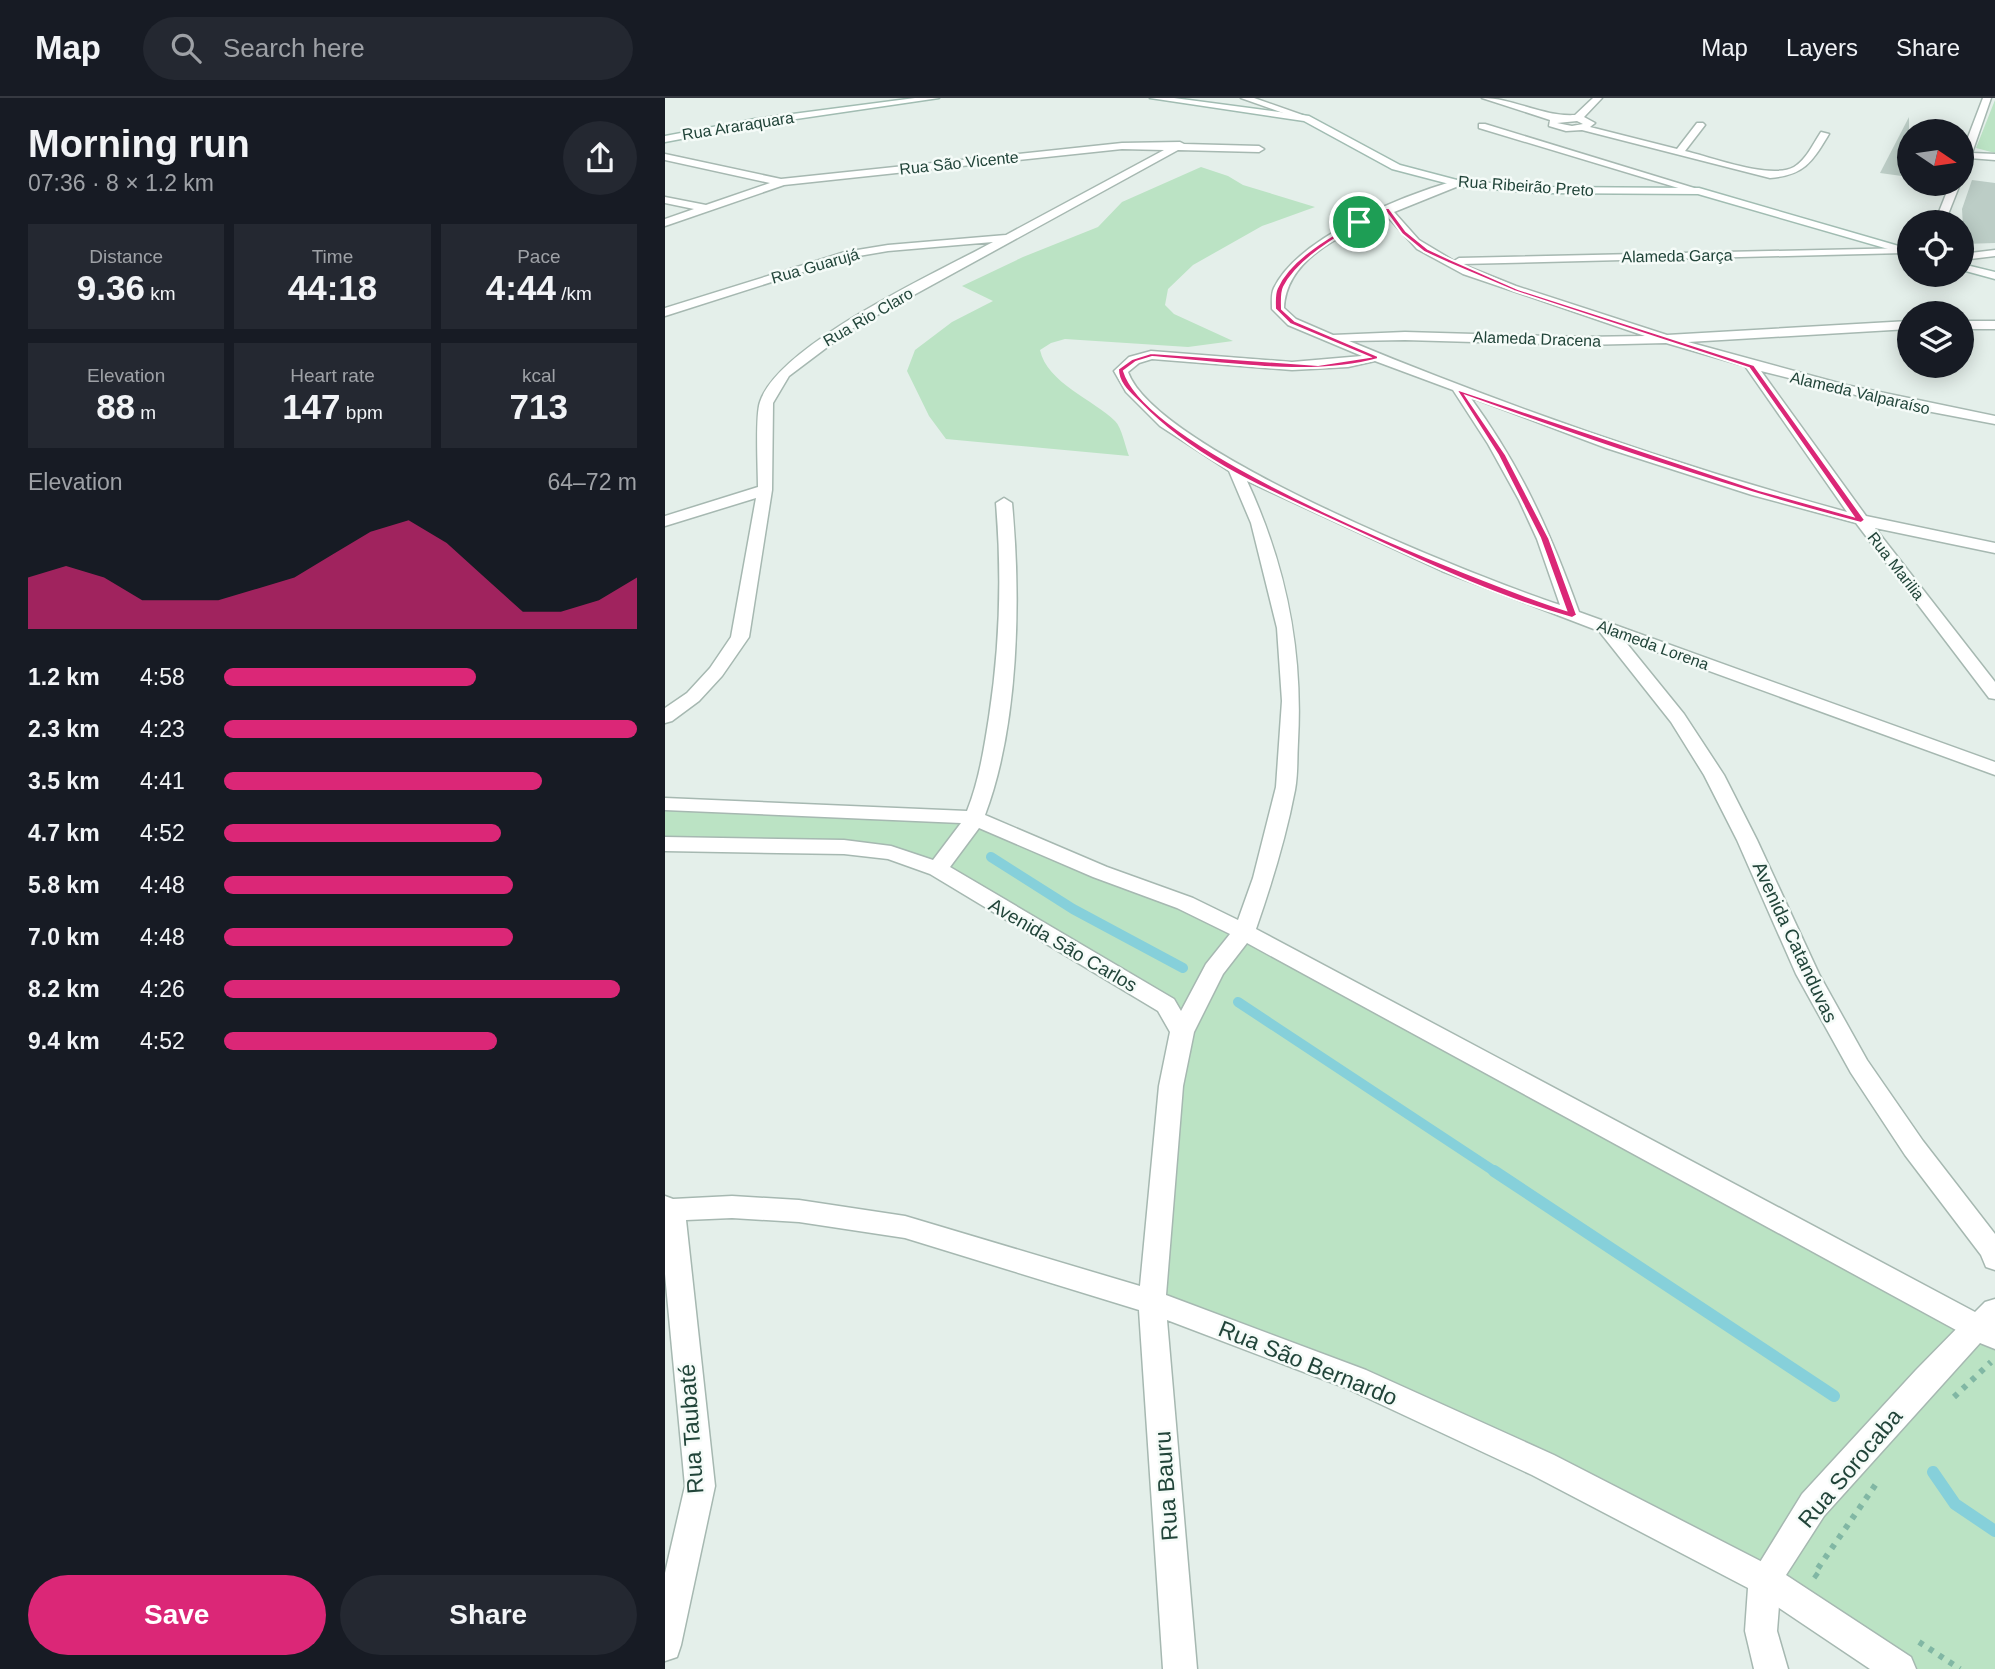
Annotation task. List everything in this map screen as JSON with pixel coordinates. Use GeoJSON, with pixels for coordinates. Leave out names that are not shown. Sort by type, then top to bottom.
{"type":"FeatureCollection","features":[{"type":"Feature","properties":{"kind":"street","name":"Rua Araraquara"},"geometry":{"type":"LineString","coordinates":[[665,139],[744,123],[935,98]]}},
{"type":"Feature","properties":{"kind":"street"},"geometry":{"type":"LineString","coordinates":[[1154,98],[1305,118]]}},
{"type":"Feature","properties":{"kind":"street","name":"Rua Ribeirão Preto"},"geometry":{"type":"LineString","coordinates":[[1245,98],[1323,125],[1370,155],[1396,167],[1457,183],[1538,190],[1699,191]]}},
{"type":"Feature","properties":{"kind":"street"},"geometry":{"type":"LineString","coordinates":[[1486,98],[1756,173],[1784,175],[1803,167],[1824,134]]}},
{"type":"Feature","properties":{"kind":"street"},"geometry":{"type":"LineString","coordinates":[[1571,140],[1598,98]]}},
{"type":"Feature","properties":{"kind":"street"},"geometry":{"type":"LineString","coordinates":[[1974,133],[1987,98]]}},
{"type":"Feature","properties":{"kind":"street"},"geometry":{"type":"LineString","coordinates":[[1555,119],[1551,122],[1554,126],[1571,140]]}},
{"type":"Feature","properties":{"kind":"street"},"geometry":{"type":"LineString","coordinates":[[1679,152],[1700,125]]}},
{"type":"Feature","properties":{"kind":"street"},"geometry":{"type":"LineString","coordinates":[[1482,126],[1571,140],[1699,191],[1897,248]]}},
{"type":"Feature","properties":{"kind":"street","name":"Rua São Vicente"},"geometry":{"type":"LineString","coordinates":[[665,223],[782,182],[1122,146],[1180,145],[1259,149]]}},
{"type":"Feature","properties":{"kind":"street","name":"Rua Rio Claro"},"geometry":{"type":"LineString","coordinates":[[665,717],[694,698],[740,637],[765,490],[766,403],[784,374],[813,349],[846,327],[1180,145]]}},
{"type":"Feature","properties":{"kind":"street"},"geometry":{"type":"LineString","coordinates":[[665,157],[782,182]]}},
{"type":"Feature","properties":{"kind":"street"},"geometry":{"type":"LineString","coordinates":[[1974,159],[1995,157]]}},
{"type":"Feature","properties":{"kind":"street"},"geometry":{"type":"LineString","coordinates":[[1457,183],[1359,222],[1296,265],[1279,289],[1278,309],[1292,322],[1376,358],[1459,391],[1611,445],[1756,492],[1861,520],[1995,548]]}},
{"type":"Feature","properties":{"kind":"street"},"geometry":{"type":"LineString","coordinates":[[665,200],[706,208]]}},
{"type":"Feature","properties":{"kind":"street","name":"Alameda Valparaíso"},"geometry":{"type":"LineString","coordinates":[[1387,209],[1404,233],[1426,250],[1516,290],[1751,366],[1929,409],[1995,420]]}},
{"type":"Feature","properties":{"kind":"street","name":"Rua Guarujá"},"geometry":{"type":"LineString","coordinates":[[665,312],[845,255],[888,248],[1012,237]]}},
{"type":"Feature","properties":{"kind":"street","name":"Alameda Garça"},"geometry":{"type":"LineString","coordinates":[[1450,262],[1897,251]]}},
{"type":"Feature","properties":{"kind":"street"},"geometry":{"type":"LineString","coordinates":[[1974,256],[1995,253]]}},
{"type":"Feature","properties":{"kind":"street"},"geometry":{"type":"LineString","coordinates":[[1974,270],[1995,276]]}},
{"type":"Feature","properties":{"kind":"street","name":"Alameda Dracena"},"geometry":{"type":"LineString","coordinates":[[1333,338],[1403,334],[1617,341],[1897,325]]}},
{"type":"Feature","properties":{"kind":"street"},"geometry":{"type":"LineString","coordinates":[[1974,325],[1995,325]]}},
{"type":"Feature","properties":{"kind":"street","name":"Alameda Lorena"},"geometry":{"type":"LineString","coordinates":[[1376,358],[1318,367],[1151,355],[1134,360],[1121,371],[1124,383],[1160,419],[1236,472],[1429,562],[1505,593],[1995,768]]}},
{"type":"Feature","properties":{"kind":"street","name":"Rua Marilia"},"geometry":{"type":"LineString","coordinates":[[1751,366],[1861,520],[1995,694]]}},
{"type":"Feature","properties":{"kind":"street"},"geometry":{"type":"LineString","coordinates":[[1459,391],[1502,455],[1534,518],[1572,615]]}},
{"type":"Feature","properties":{"kind":"street"},"geometry":{"type":"LineString","coordinates":[[1152,1302],[1171,1086],[1182,1032],[1215,970],[1244,932],[1263,878],[1286,787],[1291,701],[1286,628],[1259,523],[1236,472]]}},
{"type":"Feature","properties":{"kind":"street"},"geometry":{"type":"LineString","coordinates":[[665,521],[765,490]]}},
{"type":"Feature","properties":{"kind":"street"},"geometry":{"type":"LineString","coordinates":[[937,869],[974,818],[992,757],[1005,675],[1010,603],[1004,503]]}},
{"type":"Feature","properties":{"kind":"street","name":"Avenida Catanduvas"},"geometry":{"type":"LineString","coordinates":[[1606,628],[1677,718],[1714,774],[1748,841],[1790,938],[1841,1039],[1916,1152],[1994,1255]]}},
{"type":"Feature","properties":{"kind":"street"},"geometry":{"type":"LineString","coordinates":[[665,804],[933,814],[974,818],[1100,872],[1185,903],[1244,932],[1989,1325]]}},
{"type":"Feature","properties":{"kind":"street","name":"Avenida São Carlos"},"geometry":{"type":"LineString","coordinates":[[665,844],[843,847],[891,853],[937,869],[1166,1005],[1182,1032]]}},
{"type":"Feature","properties":{"kind":"street","name":"Rua São Bernardo"},"geometry":{"type":"LineString","coordinates":[[669,1208],[732,1207],[799,1211],[905,1227],[1152,1302],[1356,1379],[1543,1465],[1765,1580],[1899,1669]]}},
{"type":"Feature","properties":{"kind":"street","name":"Rua Taubaté"},"geometry":{"type":"LineString","coordinates":[[665,1645],[700,1486],[669,1208]]}},
{"type":"Feature","properties":{"kind":"street","name":"Rua Bauru"},"geometry":{"type":"LineString","coordinates":[[1152,1302],[1180,1669]]}},
{"type":"Feature","properties":{"kind":"street","name":"Rua Sorocaba"},"geometry":{"type":"LineString","coordinates":[[1771,1669],[1761,1631],[1765,1580],[1812,1505],[1926,1378],[1989,1325]]}},
{"type":"Feature","properties":{"kind":"path"},"geometry":{"type":"LineString","coordinates":[[1951,1399],[1991,1362],[1995,1364]]}},
{"type":"Feature","properties":{"kind":"path"},"geometry":{"type":"LineString","coordinates":[[1826,1582],[1814,1574],[1880,1478]]}},
{"type":"Feature","properties":{"kind":"path"},"geometry":{"type":"LineString","coordinates":[[1915,1640],[1960,1669]]}},
{"type":"Feature","properties":{"kind":"green space"},"geometry":{"type":"Polygon","coordinates":[[[1995,100],[1995,153],[1976,148],[1995,100]]]}},
{"type":"Feature","properties":{"kind":"green space"},"geometry":{"type":"Polygon","coordinates":[[[1201,167],[1228,176],[1243,185],[1315,207],[1262,226],[1193,265],[1168,289],[1165,305],[1174,314],[1233,341],[1188,347],[1065,339],[1040,350],[1044,362],[1061,381],[1115,421],[1129,456],[946,439],[929,416],[907,371],[915,350],[952,322],[993,301],[962,286],[1023,257],[1098,227],[1122,202],[1201,167]]]}},
{"type":"Feature","properties":{"kind":"green space"},"geometry":{"type":"Polygon","coordinates":[[[665,804],[974,818],[1185,903],[1995,1337],[1995,1669],[1899,1669],[1543,1465],[1152,1302],[1182,1032],[1166,1005],[994,904],[891,853],[665,844],[665,804]]]}},
{"type":"Feature","properties":{"kind":"building"},"geometry":{"type":"Polygon","coordinates":[[[1897,140],[1897,175],[1880,173],[1897,140]]]}},
{"type":"Feature","properties":{"kind":"building"},"geometry":{"type":"Polygon","coordinates":[[[1974,180],[1995,183],[1995,243],[1974,244],[1974,210],[1962,209],[1966,196],[1974,196],[1974,180]]]}},
{"type":"Feature","properties":{"kind":"waterway"},"geometry":{"type":"LineString","coordinates":[[991,857],[1073,909],[1183,968]]}},
{"type":"Feature","properties":{"kind":"waterway"},"geometry":{"type":"LineString","coordinates":[[1238,1002],[1497,1173]]}},
{"type":"Feature","properties":{"kind":"waterway"},"geometry":{"type":"LineString","coordinates":[[1494,1171],[1834,1396]]}},
{"type":"Feature","properties":{"kind":"waterway"},"geometry":{"type":"LineString","coordinates":[[1933,1472],[1955,1504],[1995,1531]]}},
{"type":"Feature","properties":{"kind":"route"},"geometry":{"type":"LineString","coordinates":[[1387,209],[1404,233],[1426,250],[1450,262],[1516,290],[1751,366],[1861,520],[1756,492],[1611,445],[1459,391],[1502,455],[1544,538],[1572,615],[1505,593],[1429,562],[1236,472],[1160,419],[1124,383],[1121,371],[1134,360],[1151,355],[1318,367],[1376,358],[1292,322],[1278,309],[1279,289],[1296,265],[1359,222],[1387,209]]}}]}
